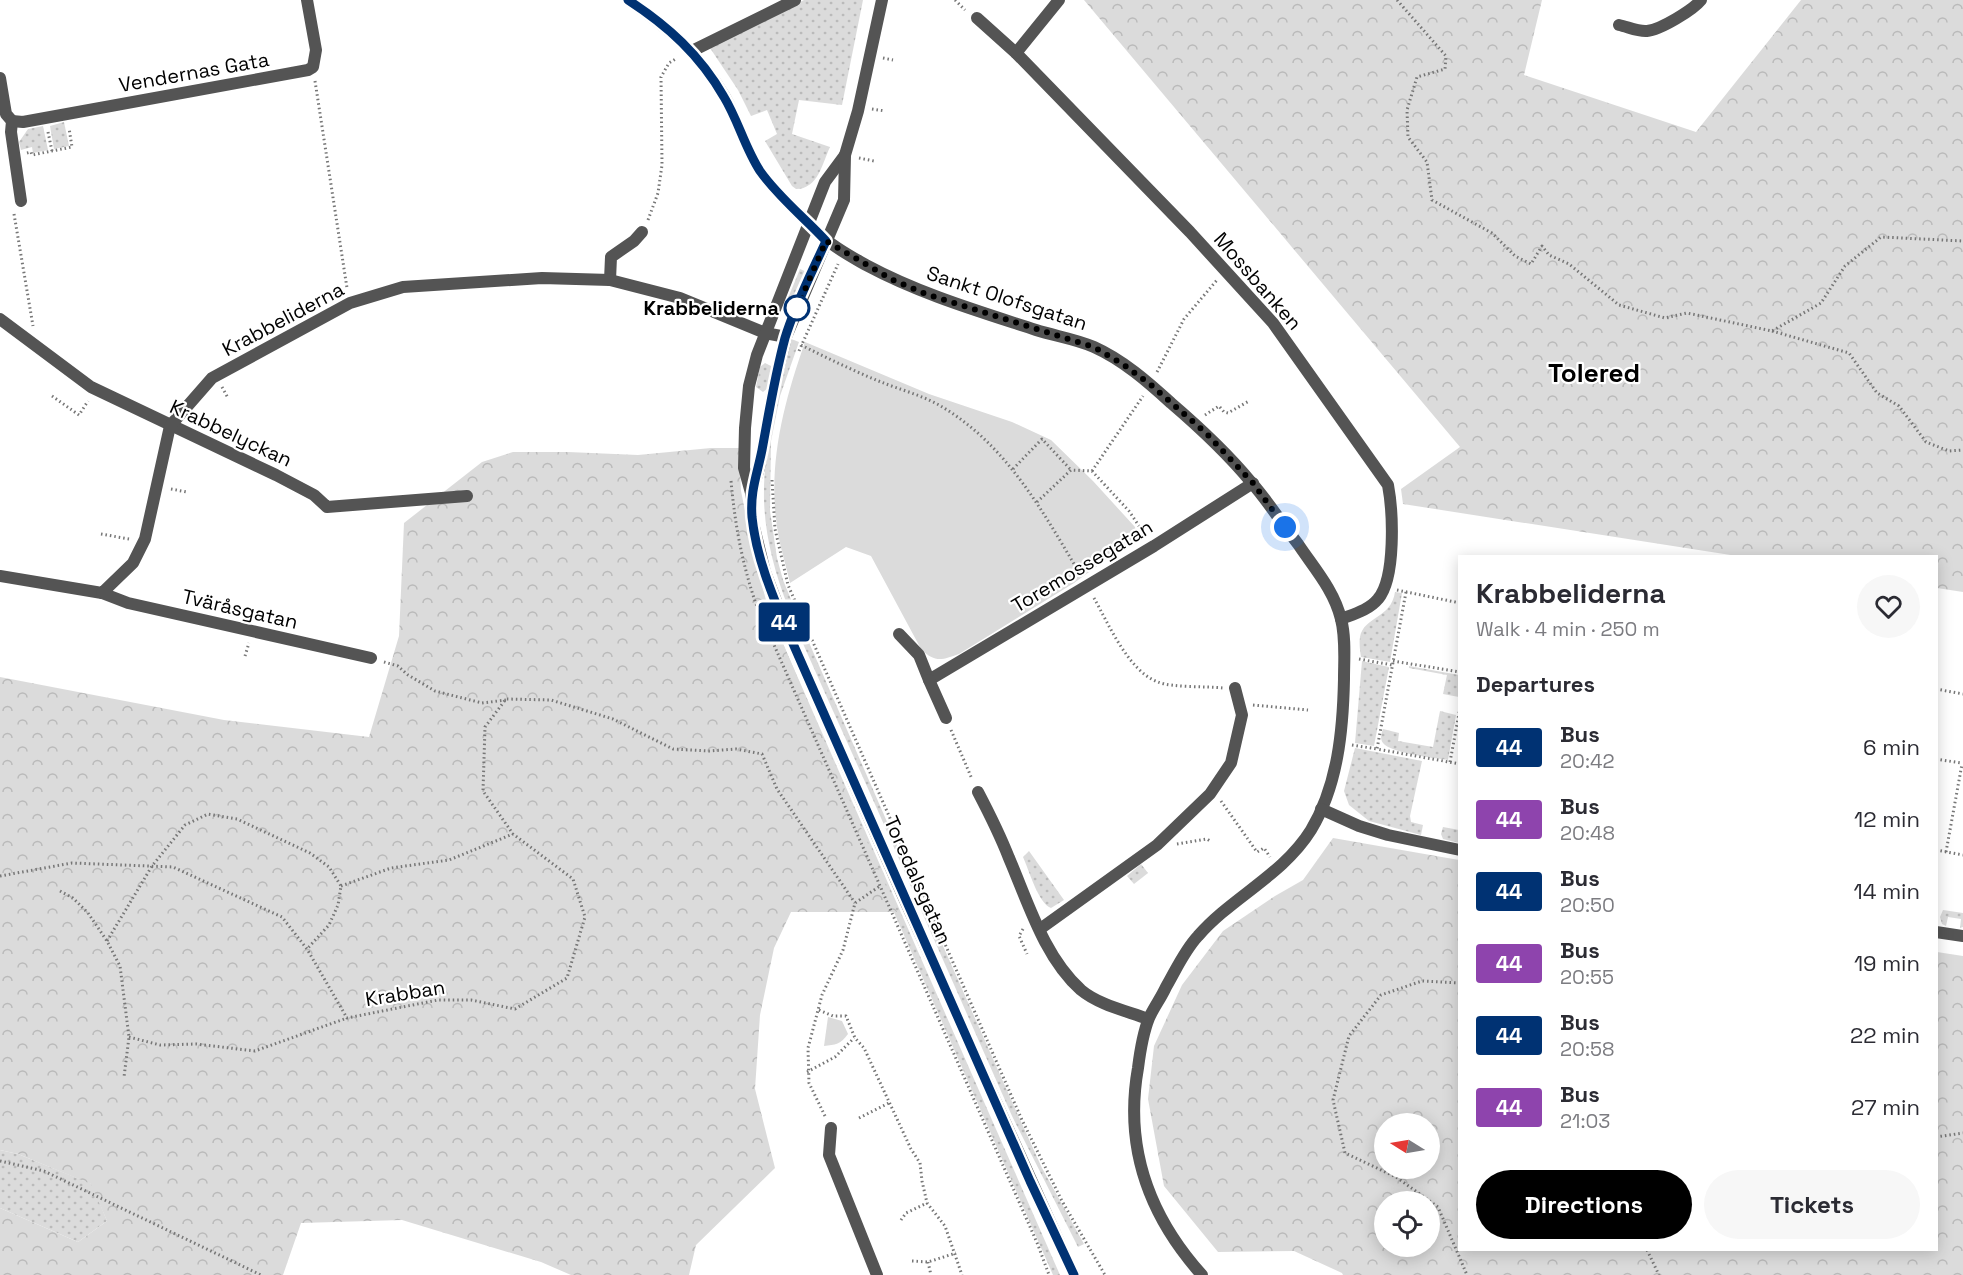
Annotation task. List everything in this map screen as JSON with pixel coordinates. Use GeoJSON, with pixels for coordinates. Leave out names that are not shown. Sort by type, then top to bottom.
{"type":"FeatureCollection","features":[{"type":"Feature","properties":{"kind":"street","name":"Vendernas Gata"},"geometry":{"type":"LineString","coordinates":[[12,121],[22,122],[308,70],[313,67],[316,50],[308,0]]}},
{"type":"Feature","properties":{"kind":"street","name":"Sankt Olofsgatan"},"geometry":{"type":"LineString","coordinates":[[628,0],[661,22],[702,63],[725,98],[760,171],[792,209],[810,223],[826,241],[893,280],[926,294],[1094,347],[1124,365],[1195,423],[1253,483],[1329,587],[1341,620],[1345,657],[1340,743],[1331,781],[1321,809],[1310,831],[1289,859],[1197,936],[1177,965],[1148,1019],[1136,1079],[1134,1124],[1137,1150],[1148,1192],[1157,1212],[1189,1260],[1202,1275]]}},
{"type":"Feature","properties":{"kind":"street"},"geometry":{"type":"LineString","coordinates":[[692,51],[795,0]]}},
{"type":"Feature","properties":{"kind":"street","name":"Toredalsgatan"},"geometry":{"type":"LineString","coordinates":[[751,493],[759,468],[773,390],[786,338],[843,200],[845,155],[858,111],[882,0]]}},
{"type":"Feature","properties":{"kind":"street"},"geometry":{"type":"LineString","coordinates":[[1016,53],[1059,0]]}},
{"type":"Feature","properties":{"kind":"street"},"geometry":{"type":"LineString","coordinates":[[1619,26],[1646,31],[1656,29],[1701,0]]}},
{"type":"Feature","properties":{"kind":"street","name":"Mossbanken"},"geometry":{"type":"LineString","coordinates":[[976,18],[1016,53],[1226,270],[1273,323],[1388,485],[1393,513],[1386,585]]}},
{"type":"Feature","properties":{"kind":"street"},"geometry":{"type":"LineString","coordinates":[[0,78],[6,114],[12,121],[17,205]]}},
{"type":"Feature","properties":{"kind":"street","name":"Toredalsgatan"},"geometry":{"type":"LineString","coordinates":[[845,155],[825,182],[757,355],[749,387],[745,428],[744,468],[751,493],[752,519],[761,557],[781,615],[913,919],[1074,1275]]}},
{"type":"Feature","properties":{"kind":"street"},"geometry":{"type":"LineString","coordinates":[[610,280],[611,257],[634,242],[642,232]]}},
{"type":"Feature","properties":{"kind":"street","name":"Krabbeliderna"},"geometry":{"type":"LineString","coordinates":[[102,593],[132,563],[143,542],[170,426],[212,378],[350,303],[403,287],[542,278],[610,280],[680,298],[765,333],[786,338]]}},
{"type":"Feature","properties":{"kind":"street","name":"Krabbelyckan"},"geometry":{"type":"LineString","coordinates":[[0,319],[96,389],[276,475],[314,495],[327,507],[466,496]]}},
{"type":"Feature","properties":{"kind":"street","name":"Toremossegatan"},"geometry":{"type":"LineString","coordinates":[[930,680],[1154,546],[1253,483]]}},
{"type":"Feature","properties":{"kind":"street"},"geometry":{"type":"LineString","coordinates":[[0,576],[102,593]]}},
{"type":"Feature","properties":{"kind":"street"},"geometry":{"type":"LineString","coordinates":[[1341,620],[1364,610],[1377,601],[1386,585]]}},
{"type":"Feature","properties":{"kind":"street","name":"Tväråsgatan"},"geometry":{"type":"LineString","coordinates":[[102,593],[128,603],[371,658]]}},
{"type":"Feature","properties":{"kind":"street"},"geometry":{"type":"LineString","coordinates":[[899,634],[919,655],[946,718]]}},
{"type":"Feature","properties":{"kind":"street"},"geometry":{"type":"LineString","coordinates":[[1040,929],[1157,845],[1213,790],[1231,763],[1242,715],[1235,688]]}},
{"type":"Feature","properties":{"kind":"street"},"geometry":{"type":"LineString","coordinates":[[978,792],[1040,929],[1062,969],[1082,991],[1107,1004],[1148,1019]]}},
{"type":"Feature","properties":{"kind":"street"},"geometry":{"type":"LineString","coordinates":[[1321,809],[1359,826],[1388,835],[1458,850]]}},
{"type":"Feature","properties":{"kind":"street"},"geometry":{"type":"LineString","coordinates":[[1938,932],[1963,936]]}},
{"type":"Feature","properties":{"kind":"street"},"geometry":{"type":"LineString","coordinates":[[831,1128],[829,1155],[877,1275]]}},
{"type":"Feature","properties":{"kind":"path"},"geometry":{"type":"LineString","coordinates":[[955,0],[960,6]]}},
{"type":"Feature","properties":{"kind":"path"},"geometry":{"type":"LineString","coordinates":[[1397,0],[1446,56],[1445,69],[1417,77],[1407,110],[1408,137],[1427,162],[1432,200],[1492,233],[1515,256],[1531,264],[1542,246],[1549,255],[1569,264],[1619,305],[1665,318],[1687,313],[1772,331],[1849,353],[1877,393],[1899,406],[1926,442],[1949,451],[1963,450]]}},
{"type":"Feature","properties":{"kind":"path"},"geometry":{"type":"LineString","coordinates":[[642,232],[653,208],[660,182],[663,129],[661,77],[669,63],[676,58]]}},
{"type":"Feature","properties":{"kind":"path"},"geometry":{"type":"LineString","coordinates":[[314,78],[347,287]]}},
{"type":"Feature","properties":{"kind":"path"},"geometry":{"type":"LineString","coordinates":[[14,155],[31,152],[32,155],[72,147],[67,114]]}},
{"type":"Feature","properties":{"kind":"path"},"geometry":{"type":"LineString","coordinates":[[45,118],[52,151]]}},
{"type":"Feature","properties":{"kind":"path"},"geometry":{"type":"LineString","coordinates":[[17,205],[33,331]]}},
{"type":"Feature","properties":{"kind":"path"},"geometry":{"type":"LineString","coordinates":[[1772,331],[1821,303],[1845,266],[1881,237],[1963,241]]}},
{"type":"Feature","properties":{"kind":"path"},"geometry":{"type":"LineString","coordinates":[[798,354],[844,251]]}},
{"type":"Feature","properties":{"kind":"path"},"geometry":{"type":"LineString","coordinates":[[1092,471],[1151,385],[1184,320],[1226,270]]}},
{"type":"Feature","properties":{"kind":"path"},"geometry":{"type":"LineString","coordinates":[[801,345],[878,381],[944,407],[974,430],[1013,469],[1037,502],[1129,659],[1152,679],[1164,684],[1235,688]]}},
{"type":"Feature","properties":{"kind":"path"},"geometry":{"type":"LineString","coordinates":[[52,396],[79,415],[96,389]]}},
{"type":"Feature","properties":{"kind":"path"},"geometry":{"type":"LineString","coordinates":[[1195,423],[1219,406],[1228,413],[1249,401]]}},
{"type":"Feature","properties":{"kind":"path"},"geometry":{"type":"LineString","coordinates":[[1013,469],[1042,440],[1071,470],[1092,471],[1129,511],[1154,546]]}},
{"type":"Feature","properties":{"kind":"path"},"geometry":{"type":"LineString","coordinates":[[1037,502],[1071,470]]}},
{"type":"Feature","properties":{"kind":"path"},"geometry":{"type":"LineString","coordinates":[[772,480],[775,529],[788,585],[1035,1147],[1062,1201],[1106,1275]]}},
{"type":"Feature","properties":{"kind":"path"},"geometry":{"type":"LineString","coordinates":[[101,534],[143,542]]}},
{"type":"Feature","properties":{"kind":"path"},"geometry":{"type":"LineString","coordinates":[[1386,585],[1396,590],[1458,603]]}},
{"type":"Feature","properties":{"kind":"path"},"geometry":{"type":"LineString","coordinates":[[1377,749],[1406,591]]}},
{"type":"Feature","properties":{"kind":"path"},"geometry":{"type":"LineString","coordinates":[[1345,657],[1458,672]]}},
{"type":"Feature","properties":{"kind":"path"},"geometry":{"type":"LineString","coordinates":[[371,658],[398,666],[408,675],[435,691],[482,703],[506,699],[551,700],[613,719],[673,748],[709,751],[736,749],[762,754],[777,789],[855,903]]}},
{"type":"Feature","properties":{"kind":"path"},"geometry":{"type":"LineString","coordinates":[[1938,690],[1963,694]]}},
{"type":"Feature","properties":{"kind":"path","name":"Krabban"},"geometry":{"type":"LineString","coordinates":[[0,876],[72,863],[173,867],[282,917],[307,949],[347,1018],[438,1000],[471,1000],[514,1009],[567,978],[585,917],[573,879],[513,834],[483,790],[485,727],[506,699]]}},
{"type":"Feature","properties":{"kind":"path"},"geometry":{"type":"LineString","coordinates":[[1239,704],[1308,710]]}},
{"type":"Feature","properties":{"kind":"path"},"geometry":{"type":"LineString","coordinates":[[946,718],[978,792]]}},
{"type":"Feature","properties":{"kind":"path"},"geometry":{"type":"LineString","coordinates":[[1450,763],[1458,719]]}},
{"type":"Feature","properties":{"kind":"path"},"geometry":{"type":"LineString","coordinates":[[1340,743],[1458,764]]}},
{"type":"Feature","properties":{"kind":"path"},"geometry":{"type":"LineString","coordinates":[[1938,759],[1963,764],[1946,852]]}},
{"type":"Feature","properties":{"kind":"path"},"geometry":{"type":"LineString","coordinates":[[1213,790],[1257,852],[1264,848],[1278,868]]}},
{"type":"Feature","properties":{"kind":"path"},"geometry":{"type":"LineString","coordinates":[[107,941],[152,866],[185,825],[208,814],[237,819],[310,853],[329,867],[341,886],[338,905],[329,925],[307,949]]}},
{"type":"Feature","properties":{"kind":"path"},"geometry":{"type":"LineString","coordinates":[[341,886],[391,868],[449,860],[513,834]]}},
{"type":"Feature","properties":{"kind":"path"},"geometry":{"type":"LineString","coordinates":[[1168,834],[1178,845],[1207,839],[1210,841]]}},
{"type":"Feature","properties":{"kind":"path"},"geometry":{"type":"LineString","coordinates":[[1938,850],[1963,855]]}},
{"type":"Feature","properties":{"kind":"path"},"geometry":{"type":"LineString","coordinates":[[831,1128],[812,1092],[807,1072],[808,1048],[826,986],[843,950],[855,903],[880,886]]}},
{"type":"Feature","properties":{"kind":"path"},"geometry":{"type":"LineString","coordinates":[[60,891],[73,898],[88,913],[120,966],[129,1037],[124,1077]]}},
{"type":"Feature","properties":{"kind":"path"},"geometry":{"type":"LineString","coordinates":[[1023,928],[1019,936],[1026,954]]}},
{"type":"Feature","properties":{"kind":"path"},"geometry":{"type":"LineString","coordinates":[[1458,983],[1422,981],[1381,995],[1349,1036],[1333,1100],[1345,1153],[1396,1177],[1438,1207],[1467,1275]]}},
{"type":"Feature","properties":{"kind":"path"},"geometry":{"type":"LineString","coordinates":[[819,1010],[833,1016],[846,1016],[855,1038],[864,1048],[911,1149],[920,1163],[921,1182],[927,1203],[945,1226],[962,1275]]}},
{"type":"Feature","properties":{"kind":"path"},"geometry":{"type":"LineString","coordinates":[[129,1037],[160,1045],[196,1044],[255,1052],[347,1018]]}},
{"type":"Feature","properties":{"kind":"path"},"geometry":{"type":"LineString","coordinates":[[807,1072],[835,1056],[855,1038]]}},
{"type":"Feature","properties":{"kind":"path"},"geometry":{"type":"LineString","coordinates":[[859,1118],[890,1103]]}},
{"type":"Feature","properties":{"kind":"path"},"geometry":{"type":"LineString","coordinates":[[1938,1137],[1963,1133]]}},
{"type":"Feature","properties":{"kind":"path"},"geometry":{"type":"LineString","coordinates":[[0,1161],[44,1172],[261,1275]]}},
{"type":"Feature","properties":{"kind":"path"},"geometry":{"type":"LineString","coordinates":[[901,1220],[906,1213],[927,1203]]}},
{"type":"Feature","properties":{"kind":"path"},"geometry":{"type":"LineString","coordinates":[[1647,1251],[1659,1275]]}},
{"type":"Feature","properties":{"kind":"path"},"geometry":{"type":"LineString","coordinates":[[912,1261],[928,1262],[956,1253]]}},
{"type":"Feature","properties":{"kind":"path"},"geometry":{"type":"LineString","coordinates":[[928,1262],[932,1275]]}},
{"type":"Feature","properties":{"kind":"green space"},"geometry":{"type":"Polygon","coordinates":[[[804,0],[863,0],[842,105],[799,100],[792,134],[830,147],[822,168],[814,180],[803,188],[796,189],[765,141],[777,134],[767,110],[751,116],[738,90],[710,48],[804,0]]]}},
{"type":"Feature","properties":{"kind":"green space"},"geometry":{"type":"Polygon","coordinates":[[[1084,0],[1542,0],[1524,75],[1696,132],[1801,0],[1963,0],[1963,592],[1938,588],[1938,555],[1731,555],[1403,504],[1401,489],[1460,447],[1084,0]]]}},
{"type":"Feature","properties":{"kind":"green space"},"geometry":{"type":"Polygon","coordinates":[[[64,122],[69,146],[54,149],[50,126],[64,122]]]}},
{"type":"Feature","properties":{"kind":"green space"},"geometry":{"type":"Polygon","coordinates":[[[43,126],[48,150],[33,153],[32,147],[21,150],[19,142],[28,129],[43,126]]]}},
{"type":"Feature","properties":{"kind":"green space"},"geometry":{"type":"Polygon","coordinates":[[[800,269],[807,272],[789,313],[785,313],[783,310],[800,269]]]}},
{"type":"Feature","properties":{"kind":"green space"},"geometry":{"type":"Polygon","coordinates":[[[791,339],[799,342],[780,396],[771,441],[770,511],[777,558],[783,580],[804,631],[918,893],[912,889],[797,629],[771,553],[766,527],[764,479],[773,419],[791,339]]]}},
{"type":"Feature","properties":{"kind":"green space"},"geometry":{"type":"Polygon","coordinates":[[[805,342],[929,394],[1012,422],[1051,440],[1135,527],[1136,533],[1133,540],[1074,583],[959,654],[943,659],[930,657],[921,649],[871,556],[846,547],[790,583],[777,527],[774,496],[775,474],[785,407],[805,342]]]}},
{"type":"Feature","properties":{"kind":"green space"},"geometry":{"type":"Polygon","coordinates":[[[765,363],[772,369],[768,388],[763,392],[756,387],[760,367],[765,363]]]}},
{"type":"Feature","properties":{"kind":"green space"},"geometry":{"type":"Polygon","coordinates":[[[711,448],[739,448],[741,491],[768,608],[897,912],[791,912],[774,948],[760,1015],[755,1089],[775,1168],[696,1245],[689,1275],[571,1275],[541,1262],[402,1220],[301,1223],[283,1275],[0,1275],[0,1208],[78,1242],[107,1221],[91,1184],[18,1154],[0,1150],[0,677],[224,720],[369,737],[399,636],[404,523],[482,462],[513,452],[638,455],[711,448]]]}},
{"type":"Feature","properties":{"kind":"green space"},"geometry":{"type":"Polygon","coordinates":[[[1395,592],[1402,593],[1390,662],[1361,657],[1362,630],[1383,613],[1393,601],[1395,592]]]}},
{"type":"Feature","properties":{"kind":"green space"},"geometry":{"type":"Polygon","coordinates":[[[773,621],[1060,1275],[1053,1275],[875,869],[773,621]]]}},
{"type":"Feature","properties":{"kind":"green space"},"geometry":{"type":"Polygon","coordinates":[[[1362,661],[1389,667],[1374,746],[1355,743],[1362,661]]]}},
{"type":"Feature","properties":{"kind":"green space"},"geometry":{"type":"Polygon","coordinates":[[[1409,666],[1458,675],[1458,697],[1443,694],[1447,675],[1409,668],[1409,666]]]}},
{"type":"Feature","properties":{"kind":"green space"},"geometry":{"type":"Polygon","coordinates":[[[1440,711],[1456,715],[1448,760],[1394,750],[1383,743],[1381,736],[1383,729],[1399,733],[1398,741],[1433,747],[1440,711]]]}},
{"type":"Feature","properties":{"kind":"green space"},"geometry":{"type":"Polygon","coordinates":[[[1355,748],[1422,761],[1410,816],[1411,822],[1423,825],[1421,835],[1369,821],[1349,805],[1344,791],[1355,748]]]}},
{"type":"Feature","properties":{"kind":"green space"},"geometry":{"type":"Polygon","coordinates":[[[1443,827],[1458,830],[1458,843],[1443,839],[1441,834],[1443,827]]]}},
{"type":"Feature","properties":{"kind":"green space"},"geometry":{"type":"Polygon","coordinates":[[[1333,838],[1458,860],[1458,1251],[1938,1251],[1938,952],[1963,956],[1963,1275],[1343,1275],[1294,1251],[1218,1252],[1164,1186],[1148,1099],[1154,1046],[1182,985],[1223,931],[1303,880],[1333,838]]]}},
{"type":"Feature","properties":{"kind":"green space"},"geometry":{"type":"Polygon","coordinates":[[[1029,851],[1064,900],[1051,908],[1046,905],[1038,893],[1023,857],[1029,851]]]}},
{"type":"Feature","properties":{"kind":"green space"},"geometry":{"type":"Polygon","coordinates":[[[1141,864],[1148,873],[1134,884],[1127,876],[1141,864]]]}},
{"type":"Feature","properties":{"kind":"green space"},"geometry":{"type":"Polygon","coordinates":[[[924,903],[1042,1168],[1084,1244],[1078,1247],[1012,1116],[921,910],[924,903]]]}},
{"type":"Feature","properties":{"kind":"green space"},"geometry":{"type":"Polygon","coordinates":[[[1943,910],[1963,913],[1963,927],[1960,928],[1961,919],[1948,917],[1946,926],[1942,924],[1940,917],[1943,910]]]}},
{"type":"Feature","properties":{"kind":"green space"},"geometry":{"type":"Polygon","coordinates":[[[828,1017],[842,1021],[848,1034],[838,1043],[824,1046],[828,1017]]]}},
{"type":"Feature","properties":{"kind":"green space"},"geometry":{"type":"Polygon","coordinates":[[[0,1150],[18,1154],[92,1184],[107,1221],[78,1242],[0,1208],[0,1150]]]}},
{"type":"Feature","properties":{"kind":"bus line","name":"44"},"geometry":{"type":"LineString","coordinates":[[628,0],[661,22],[702,63],[725,98],[760,171],[792,209],[810,223],[826,241],[789,327],[773,390],[759,468],[751,493],[752,519],[761,557],[770,588],[787,630],[904,898],[1074,1275]]}},
{"type":"Feature","properties":{"kind":"place","name":"Krabbeliderna"},"geometry":{"type":"Point","coordinates":[797,308]}},
{"type":"Feature","properties":{"kind":"district","name":"Tolered"},"geometry":{"type":"Point","coordinates":[1594,373]}},
{"type":"Feature","properties":{"kind":"route"},"geometry":{"type":"LineString","coordinates":[[797,308],[826,241],[893,280],[926,294],[1094,347],[1141,377],[1206,433],[1253,483],[1285,527]]}}]}
